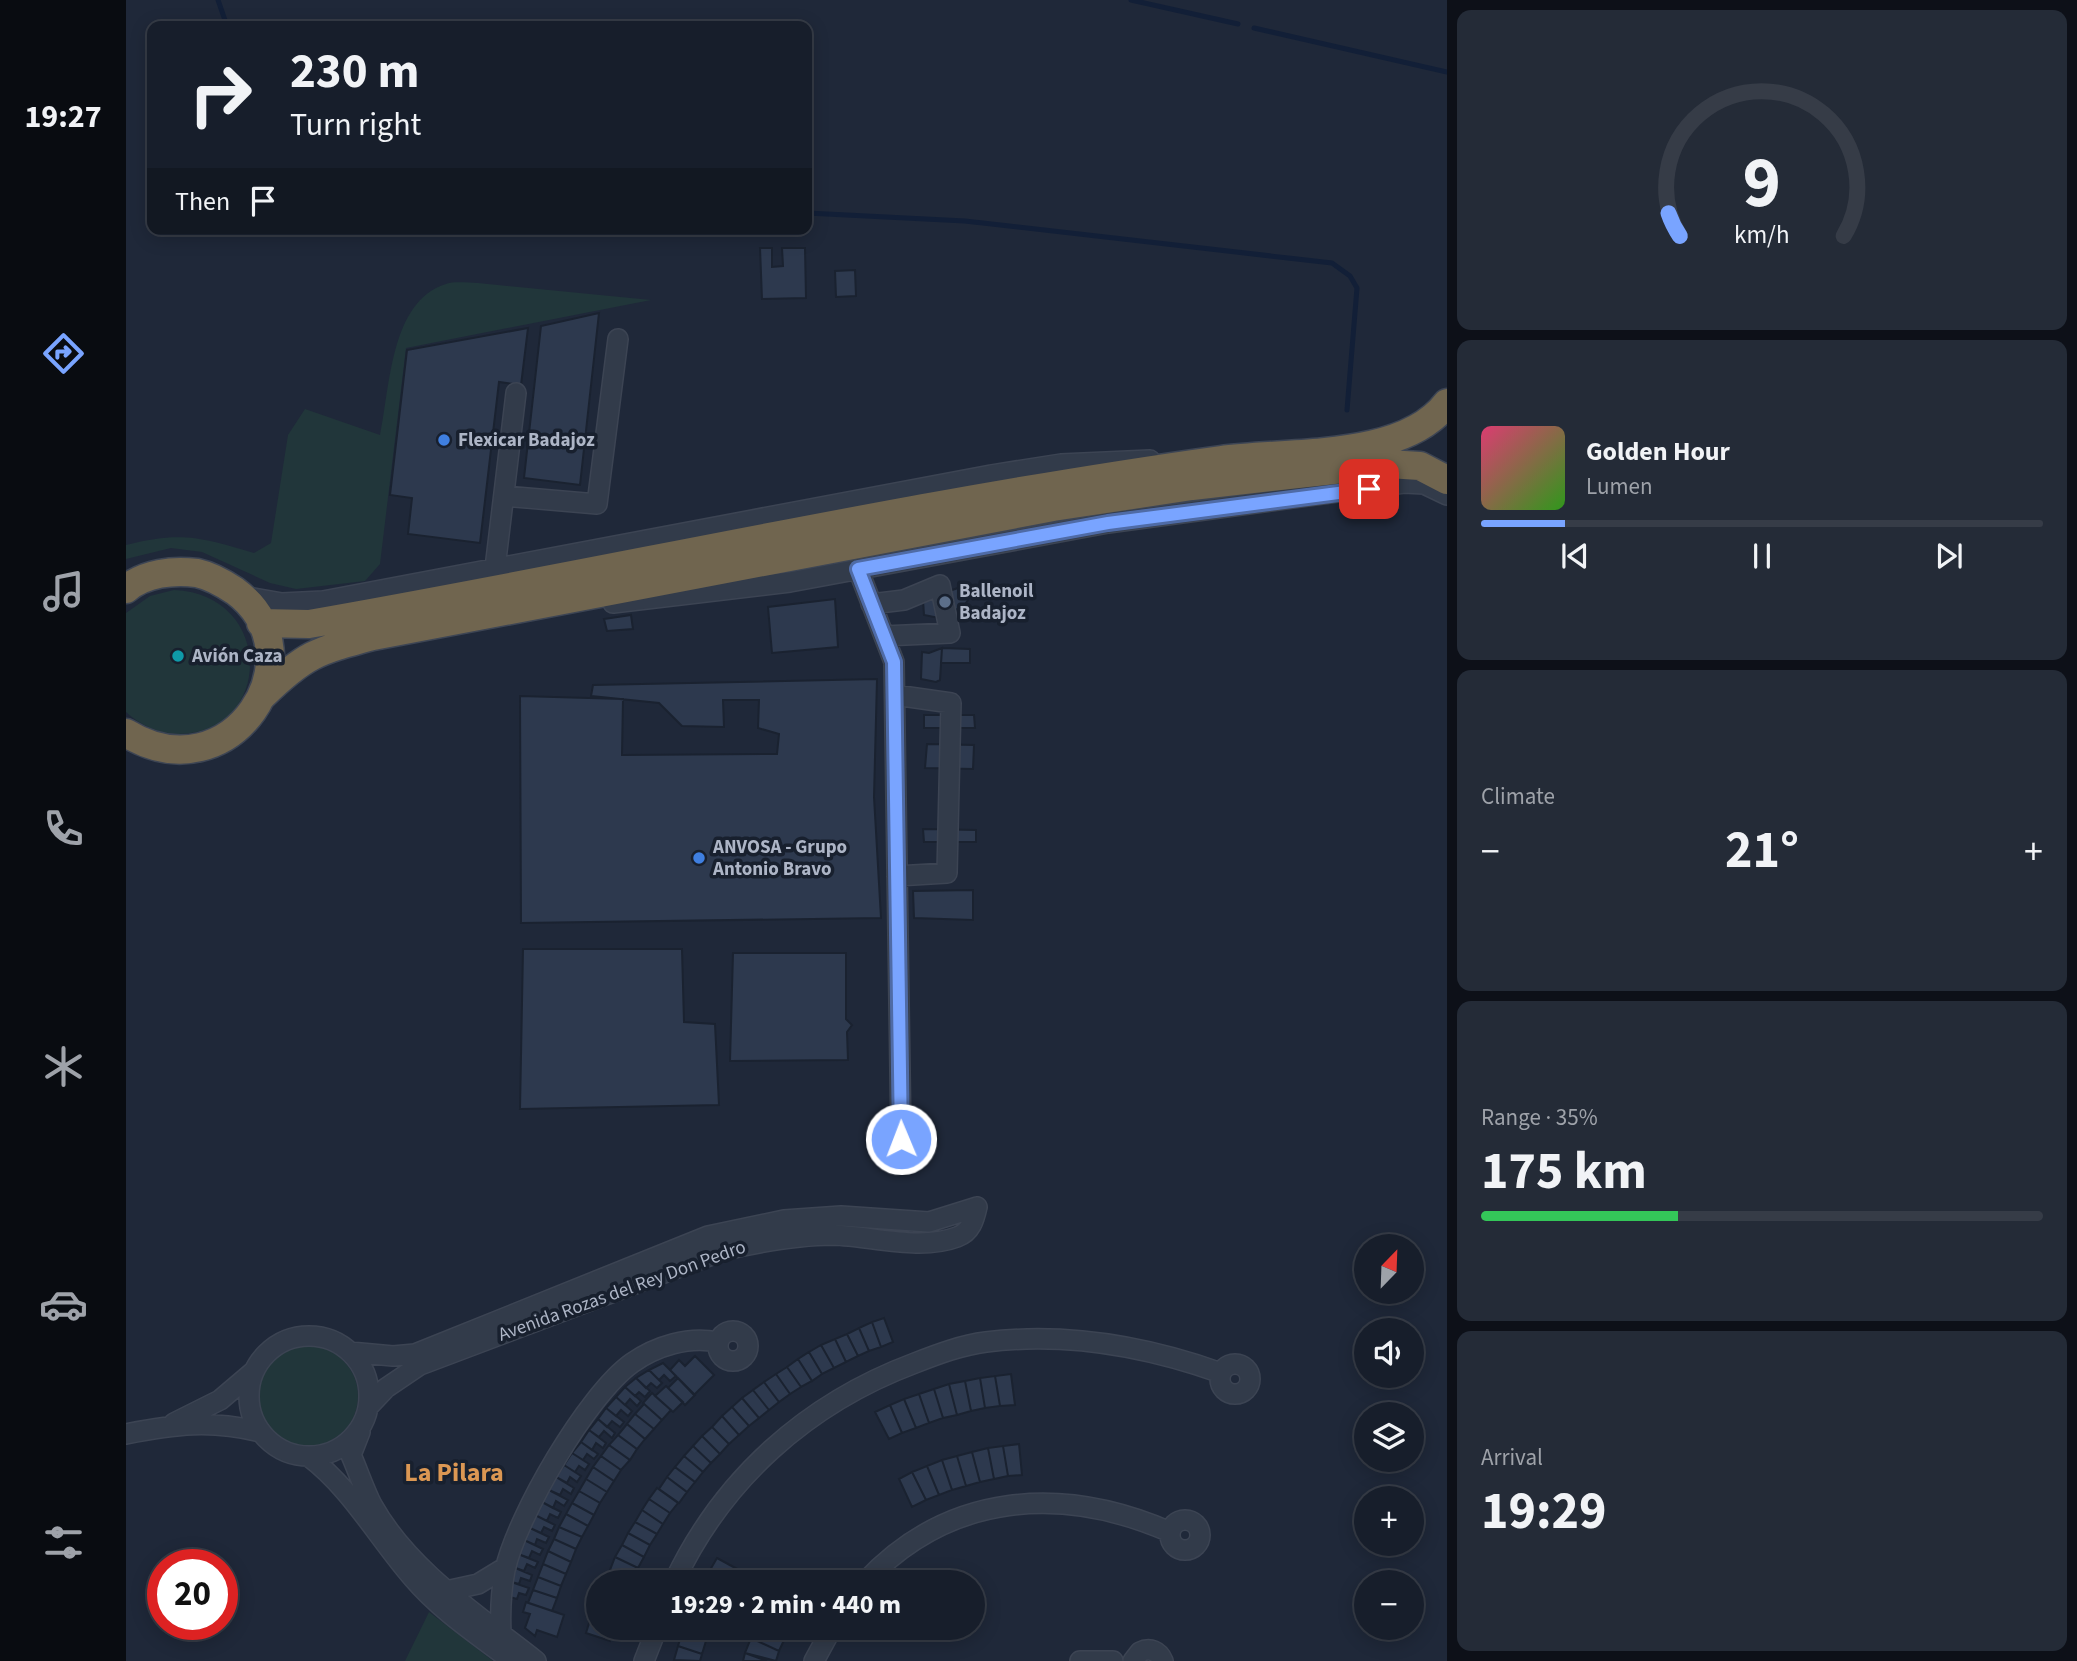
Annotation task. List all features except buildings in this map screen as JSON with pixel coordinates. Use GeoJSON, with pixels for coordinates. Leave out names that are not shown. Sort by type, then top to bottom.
{"type":"FeatureCollection","features":[{"type":"Feature","properties":{"kind":"highway"},"geometry":{"type":"LineString","coordinates":[[261,623],[309,624],[1028,489],[1225,459],[1378,443],[1413,432],[1436,418],[1447,403]]}},
{"type":"Feature","properties":{"kind":"highway"},"geometry":{"type":"LineString","coordinates":[[262,695],[289,670],[319,650],[373,636],[1053,507],[1192,486],[1388,464],[1420,466],[1447,480]]}},
{"type":"Feature","properties":{"kind":"highway"},"geometry":{"type":"LineString","coordinates":[[126,589],[156,574],[183,571],[204,575],[241,596],[261,623],[268,647],[268,672],[262,695],[250,716],[234,732],[214,744],[191,750],[167,750],[145,744],[126,733]]}},
{"type":"Feature","properties":{"kind":"street"},"geometry":{"type":"LineString","coordinates":[[504,496],[597,504],[618,339]]}},
{"type":"Feature","properties":{"kind":"street"},"geometry":{"type":"LineString","coordinates":[[495,568],[516,393]]}},
{"type":"Feature","properties":{"kind":"street"},"geometry":{"type":"LineString","coordinates":[[241,596],[282,603],[323,601],[1061,464],[1225,459]]}},
{"type":"Feature","properties":{"kind":"street"},"geometry":{"type":"LineString","coordinates":[[490,614],[790,582],[1108,523],[1404,483],[1424,484],[1447,495]]}},
{"type":"Feature","properties":{"kind":"street"},"geometry":{"type":"LineString","coordinates":[[858,569],[894,662],[901,1139]]}},
{"type":"Feature","properties":{"kind":"street"},"geometry":{"type":"LineString","coordinates":[[872,604],[904,600],[940,585],[950,633],[884,636]]}},
{"type":"Feature","properties":{"kind":"street"},"geometry":{"type":"LineString","coordinates":[[895,695],[951,703],[947,873],[897,876]]}},
{"type":"Feature","properties":{"kind":"street","name":"Avenida Rozas del Rey Don Pedro"},"geometry":{"type":"LineString","coordinates":[[350,1352],[393,1356],[415,1354],[681,1245],[742,1227],[785,1220],[841,1216],[929,1222],[977,1208],[973,1224],[961,1236],[946,1240],[923,1242],[831,1235],[774,1240],[725,1250],[420,1366],[386,1388],[366,1413]]}},
{"type":"Feature","properties":{"kind":"street"},"geometry":{"type":"LineString","coordinates":[[170,1425],[220,1399],[253,1372],[272,1347],[301,1336],[322,1337],[350,1352],[358,1360],[366,1378],[366,1413],[351,1455],[372,1504],[387,1527],[446,1591],[536,1661]]}},
{"type":"Feature","properties":{"kind":"street"},"geometry":{"type":"LineString","coordinates":[[501,1633],[500,1602],[506,1567],[541,1483],[589,1410],[631,1363],[658,1349],[682,1342],[703,1339],[718,1342]]}},
{"type":"Feature","properties":{"kind":"street"},"geometry":{"type":"LineString","coordinates":[[681,1570],[706,1524],[759,1460],[801,1424],[876,1377],[939,1354],[984,1342],[1037,1339],[1097,1341],[1127,1346],[1221,1373]]}},
{"type":"Feature","properties":{"kind":"street"},"geometry":{"type":"LineString","coordinates":[[253,1372],[248,1403],[260,1432]]}},
{"type":"Feature","properties":{"kind":"street"},"geometry":{"type":"LineString","coordinates":[[126,1434],[170,1425],[225,1423],[260,1432],[281,1450],[308,1456],[328,1453],[346,1443],[366,1413]]}},
{"type":"Feature","properties":{"kind":"street"},"geometry":{"type":"LineString","coordinates":[[308,1456],[326,1469],[416,1582],[453,1616],[512,1661]]}},
{"type":"Feature","properties":{"kind":"street"},"geometry":{"type":"LineString","coordinates":[[876,1570],[943,1524],[1004,1506],[1043,1502],[1107,1508],[1170,1532]]}},
{"type":"Feature","properties":{"kind":"street"},"geometry":{"type":"LineString","coordinates":[[446,1591],[478,1584],[506,1567]]}},
{"type":"Feature","properties":{"kind":"street"},"geometry":{"type":"LineString","coordinates":[[646,1659],[653,1640]]}},
{"type":"Feature","properties":{"kind":"street"},"geometry":{"type":"LineString","coordinates":[[814,1661],[825,1640]]}},
{"type":"Feature","properties":{"kind":"street"},"geometry":{"type":"LineString","coordinates":[[1133,1661],[1140,1652],[1149,1649],[1158,1653],[1163,1661]]}},
{"type":"Feature","properties":{"kind":"street"},"geometry":{"type":"LineString","coordinates":[[1080,1661],[1113,1661]]}},
{"type":"Feature","properties":{"kind":"green space"},"geometry":{"type":"Polygon","coordinates":[[[478,283],[651,300],[406,348],[380,564],[365,581],[296,589],[270,583],[202,552],[171,548],[126,559],[126,545],[161,538],[204,540],[254,553],[271,543],[288,435],[305,409],[380,435],[396,349],[413,308],[427,293],[446,284],[478,283]]]}},
{"type":"Feature","properties":{"kind":"green space"},"geometry":{"type":"Polygon","coordinates":[[[174,590],[207,597],[231,614],[245,637],[250,663],[246,689],[232,712],[210,728],[179,734],[150,728],[126,712],[126,613],[150,596],[174,590]]]}},
{"type":"Feature","properties":{"kind":"green space"},"geometry":{"type":"Polygon","coordinates":[[[308,1346],[327,1350],[343,1361],[354,1377],[358,1396],[354,1415],[343,1431],[327,1442],[308,1446],[289,1442],[273,1431],[262,1415],[258,1396],[262,1377],[273,1361],[289,1350],[308,1346]]]}},
{"type":"Feature","properties":{"kind":"green space"},"geometry":{"type":"Polygon","coordinates":[[[429,1612],[493,1661],[405,1661],[429,1612]]]}},
{"type":"Feature","properties":{"kind":"waterway"},"geometry":{"type":"LineString","coordinates":[[218,0],[225,21]]}},
{"type":"Feature","properties":{"kind":"waterway"},"geometry":{"type":"LineString","coordinates":[[1131,0],[1238,24]]}},
{"type":"Feature","properties":{"kind":"waterway"},"geometry":{"type":"LineString","coordinates":[[1254,28],[1447,72]]}},
{"type":"Feature","properties":{"kind":"waterway"},"geometry":{"type":"LineString","coordinates":[[812,213],[965,221],[1332,263],[1350,276],[1357,288],[1347,410]]}},
{"type":"Feature","properties":{"kind":"place","name":"Flexicar Badajoz"},"geometry":{"type":"Point","coordinates":[444,440]}},
{"type":"Feature","properties":{"kind":"place","name":"Ballenoil Badajoz"},"geometry":{"type":"Point","coordinates":[945,602]}},
{"type":"Feature","properties":{"kind":"place","name":"Avión Caza"},"geometry":{"type":"Point","coordinates":[178,656]}},
{"type":"Feature","properties":{"kind":"place","name":"ANVOSA - Grupo Antonio Bravo"},"geometry":{"type":"Point","coordinates":[699,858]}},
{"type":"Feature","properties":{"kind":"district","name":"La Pilara"},"geometry":{"type":"Point","coordinates":[454,1472]}},
{"type":"Feature","properties":{"kind":"route"},"geometry":{"type":"LineString","coordinates":[[901,1139],[894,662],[858,569],[1108,523],[1369,489]]}}]}
